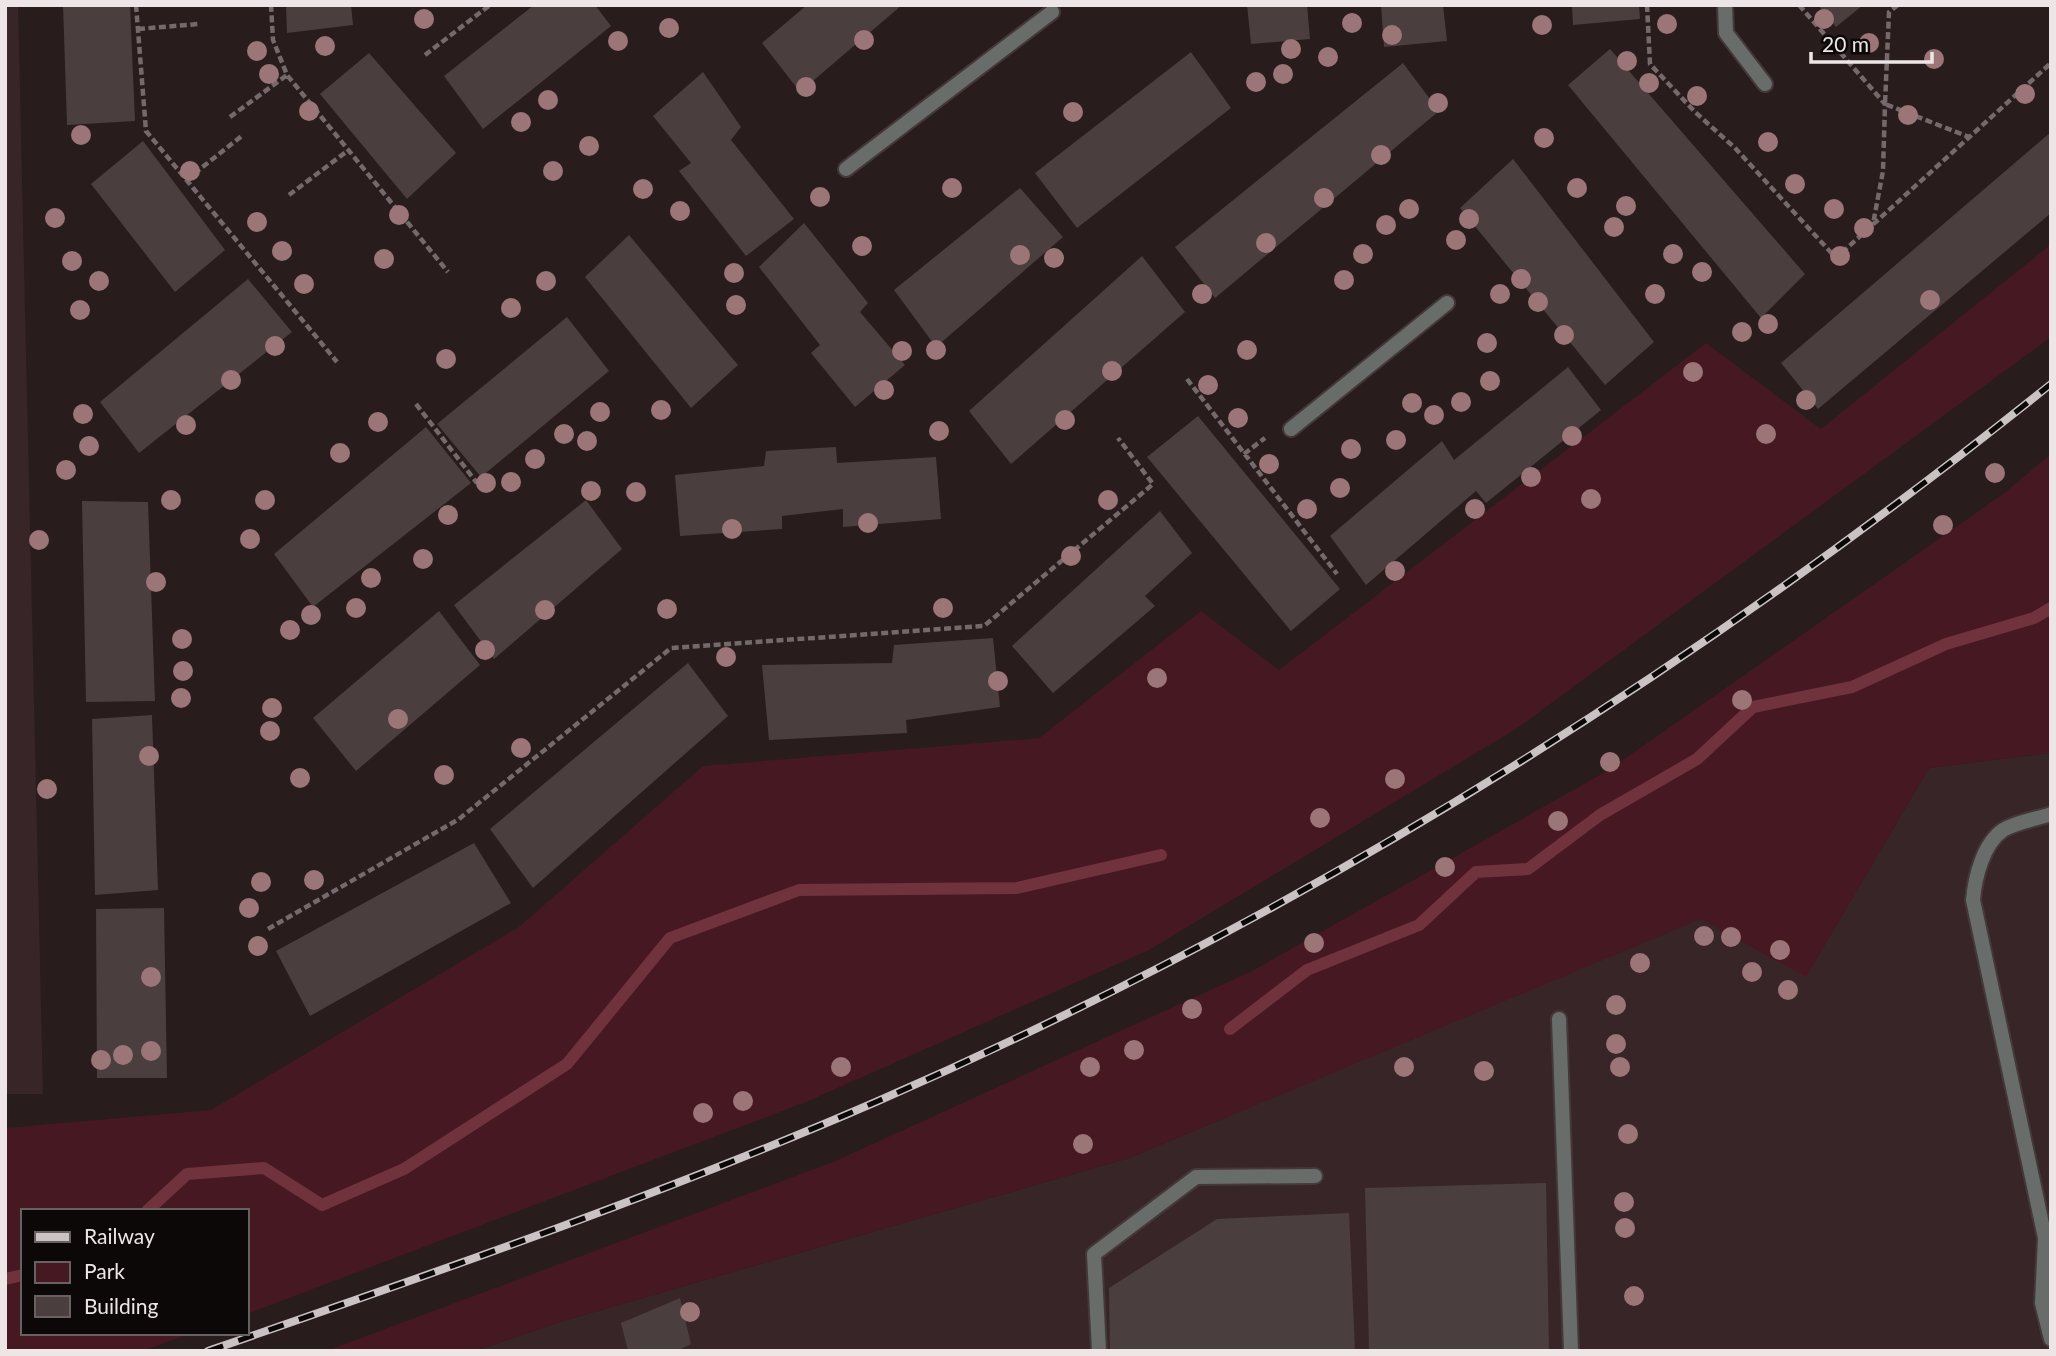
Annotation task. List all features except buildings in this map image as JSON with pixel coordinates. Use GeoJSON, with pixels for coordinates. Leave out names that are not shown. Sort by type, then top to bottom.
{"type":"FeatureCollection","features":[{"type":"Feature","properties":{"kind":"lane"},"geometry":{"type":"LineString","coordinates":[[1725,5],[1727,33],[1765,84]]}},
{"type":"Feature","properties":{"kind":"lane"},"geometry":{"type":"LineString","coordinates":[[846,169],[1052,12]]}},
{"type":"Feature","properties":{"kind":"lane"},"geometry":{"type":"LineString","coordinates":[[1291,429],[1447,303]]}},
{"type":"Feature","properties":{"kind":"lane"},"geometry":{"type":"LineString","coordinates":[[2051,814],[2004,830],[1989,846],[1975,880],[1973,900],[2045,1238],[2042,1303],[2051,1339]]}},
{"type":"Feature","properties":{"kind":"lane"},"geometry":{"type":"LineString","coordinates":[[1559,1019],[1571,1351]]}},
{"type":"Feature","properties":{"kind":"lane"},"geometry":{"type":"LineString","coordinates":[[1099,1351],[1094,1254],[1196,1177],[1315,1176]]}},
{"type":"Feature","properties":{"kind":"path"},"geometry":{"type":"LineString","coordinates":[[136,5],[146,131],[337,362]]}},
{"type":"Feature","properties":{"kind":"path"},"geometry":{"type":"LineString","coordinates":[[271,5],[272,40],[287,75],[346,152],[448,272]]}},
{"type":"Feature","properties":{"kind":"path"},"geometry":{"type":"LineString","coordinates":[[425,55],[490,5]]}},
{"type":"Feature","properties":{"kind":"path"},"geometry":{"type":"LineString","coordinates":[[1647,5],[1650,64],[1695,112],[1735,148],[1836,258],[2051,63]]}},
{"type":"Feature","properties":{"kind":"path"},"geometry":{"type":"LineString","coordinates":[[1799,5],[1885,104],[1969,137]]}},
{"type":"Feature","properties":{"kind":"path"},"geometry":{"type":"LineString","coordinates":[[1873,224],[1883,171],[1889,12],[1898,5]]}},
{"type":"Feature","properties":{"kind":"path"},"geometry":{"type":"LineString","coordinates":[[138,29],[198,24]]}},
{"type":"Feature","properties":{"kind":"path"},"geometry":{"type":"LineString","coordinates":[[230,117],[287,75]]}},
{"type":"Feature","properties":{"kind":"path"},"geometry":{"type":"LineString","coordinates":[[186,180],[243,135]]}},
{"type":"Feature","properties":{"kind":"path"},"geometry":{"type":"LineString","coordinates":[[289,195],[346,152]]}},
{"type":"Feature","properties":{"kind":"path"},"geometry":{"type":"LineString","coordinates":[[1187,380],[1337,574]]}},
{"type":"Feature","properties":{"kind":"path"},"geometry":{"type":"LineString","coordinates":[[415,404],[477,483]]}},
{"type":"Feature","properties":{"kind":"path"},"geometry":{"type":"LineString","coordinates":[[268,929],[459,819],[671,648],[984,626],[1153,484],[1118,438]]}},
{"type":"Feature","properties":{"kind":"shaded area"},"geometry":{"type":"Polygon","coordinates":[[[5,5],[18,5],[43,1094],[5,1094],[5,5]]]}},
{"type":"Feature","properties":{"kind":"shaded area"},"geometry":{"type":"Polygon","coordinates":[[[2051,753],[2051,1351],[475,1351],[563,1321],[1129,1158],[1701,918],[1806,976],[1929,768],[2051,753]]]}},
{"type":"Feature","properties":{"kind":"green space"},"geometry":{"type":"Polygon","coordinates":[[[2051,244],[2051,337],[1516,729],[1149,950],[806,1102],[248,1314],[248,1209],[21,1209],[21,1335],[186,1335],[142,1351],[5,1351],[5,1128],[211,1110],[519,927],[703,766],[1039,738],[1201,611],[1279,670],[1706,343],[1821,429],[2051,244]]]}},
{"type":"Feature","properties":{"kind":"green space"},"geometry":{"type":"Polygon","coordinates":[[[2051,454],[2051,753],[1929,768],[1806,977],[1701,919],[1129,1158],[563,1321],[475,1351],[326,1351],[833,1162],[1252,971],[1607,771],[2003,494],[2051,454]]]}},
{"type":"Feature","properties":{"kind":"waterway"},"geometry":{"type":"LineString","coordinates":[[1230,1029],[1307,970],[1419,925],[1476,872],[1528,869],[1600,815],[1697,759],[1753,707],[1852,687],[1946,644],[2034,618],[2051,608]]}},
{"type":"Feature","properties":{"kind":"waterway"},"geometry":{"type":"LineString","coordinates":[[149,1209],[187,1174],[264,1168],[322,1205],[404,1169],[567,1064],[670,938],[799,890],[1017,888],[1161,855]]}},
{"type":"Feature","properties":{"kind":"waterway"},"geometry":{"type":"LineString","coordinates":[[5,1279],[21,1275]]}},
{"type":"Feature","properties":{"kind":"railway"},"geometry":{"type":"LineString","coordinates":[[208,1351],[546,1232],[796,1136],[1035,1029],[1189,952],[1340,869],[1488,782],[1634,689],[1915,490],[2051,384]]}}]}
